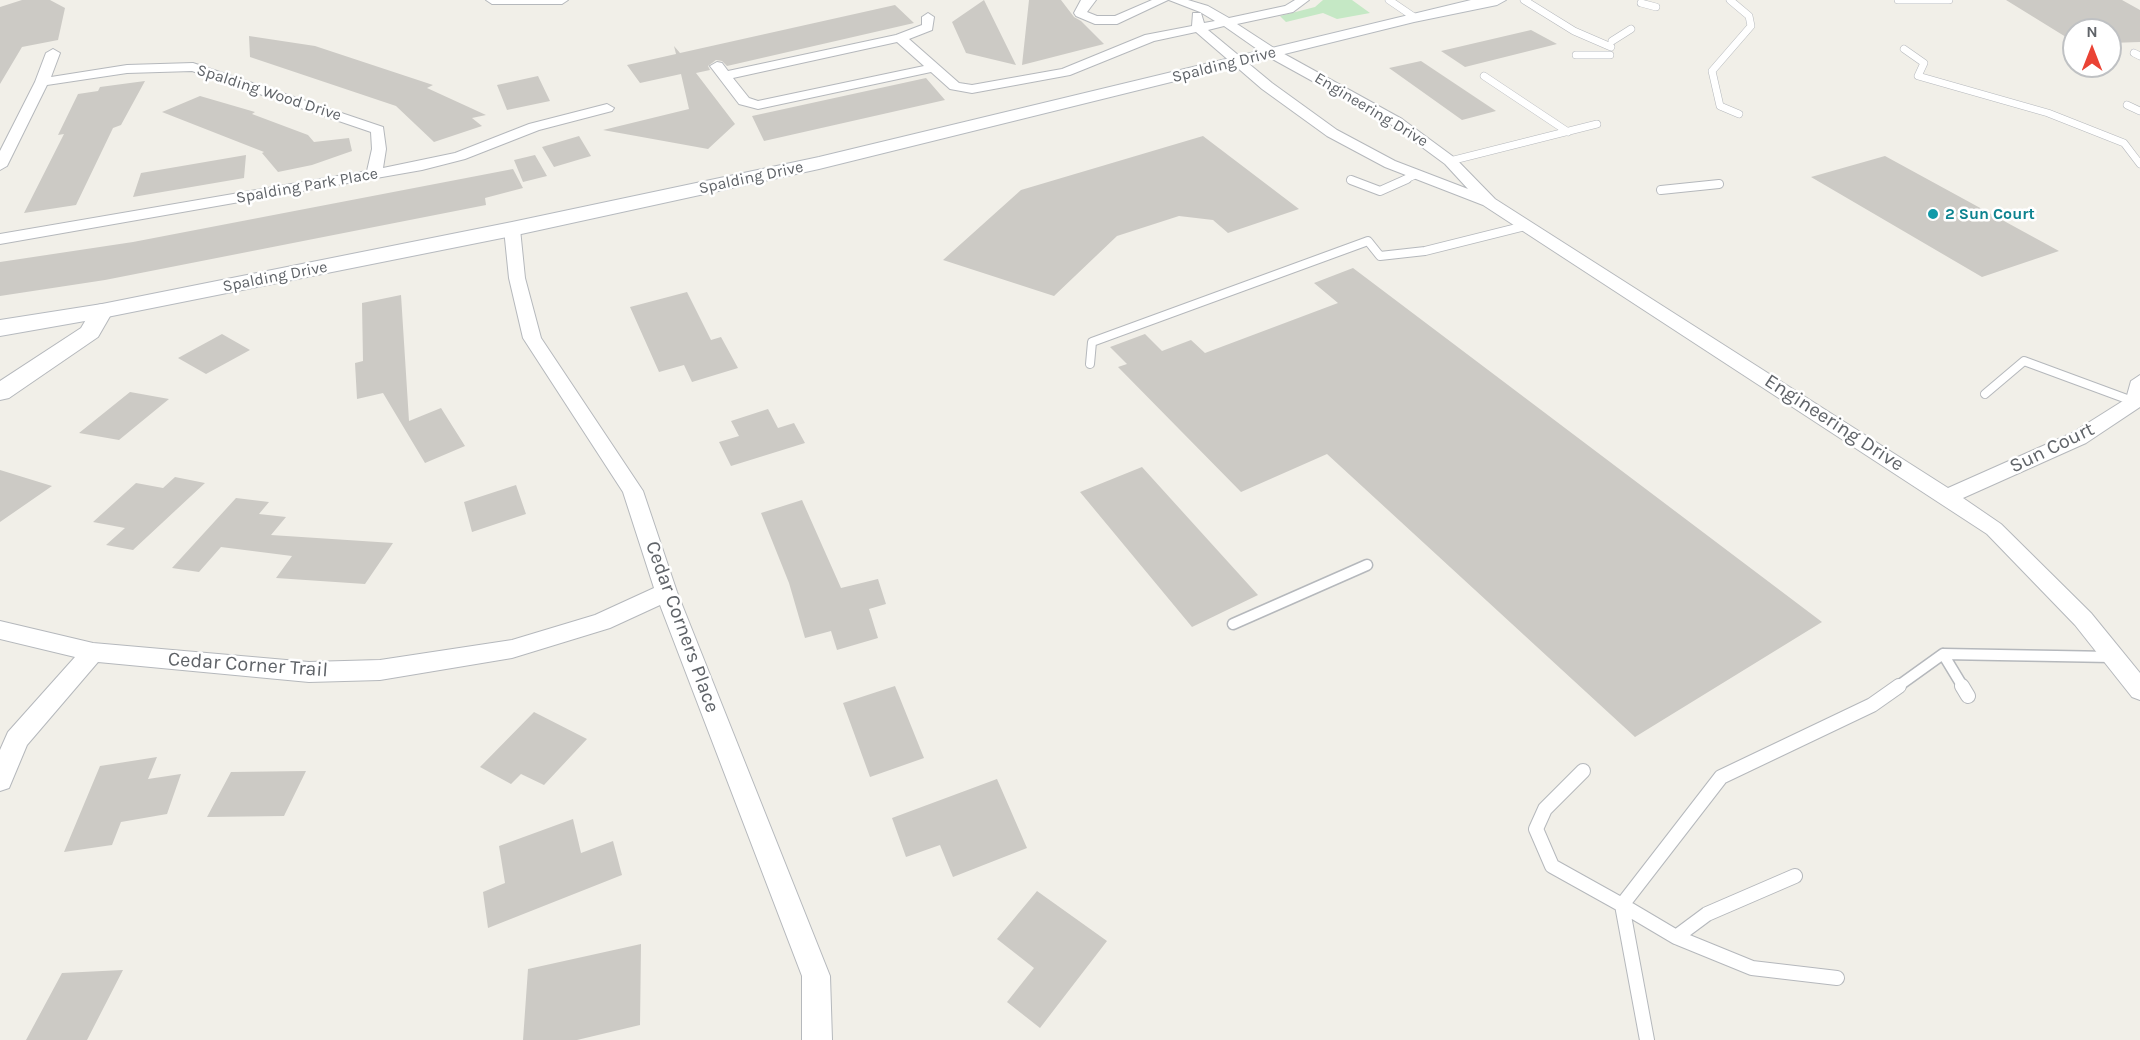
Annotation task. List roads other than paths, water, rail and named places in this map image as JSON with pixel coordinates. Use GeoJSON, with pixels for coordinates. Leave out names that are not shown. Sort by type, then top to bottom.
{"type":"FeatureCollection","features":[{"type":"Feature","properties":{"kind":"main road","name":"Spalding Drive"},"geometry":{"type":"LineString","coordinates":[[0,328],[102,311],[512,229],[819,163],[1239,62],[1414,17],[1497,0]]}},
{"type":"Feature","properties":{"kind":"street"},"geometry":{"type":"LineString","coordinates":[[492,0],[561,0]]}},
{"type":"Feature","properties":{"kind":"street"},"geometry":{"type":"LineString","coordinates":[[1090,0],[1086,2],[1080,13],[1095,20],[1117,20],[1162,0]]}},
{"type":"Feature","properties":{"kind":"street","name":"Engineering Drive"},"geometry":{"type":"LineString","coordinates":[[1175,0],[1196,6],[1225,21],[1272,53],[1289,60],[1397,122],[1450,161],[1489,202],[1947,496],[1994,530],[2042,575],[2083,619],[2140,690]]}},
{"type":"Feature","properties":{"kind":"street"},"geometry":{"type":"LineString","coordinates":[[900,38],[955,87],[972,89],[993,87],[1065,72],[1150,38],[1289,9],[1303,0]]}},
{"type":"Feature","properties":{"kind":"street"},"geometry":{"type":"LineString","coordinates":[[1196,6],[1198,27]]}},
{"type":"Feature","properties":{"kind":"street"},"geometry":{"type":"LineString","coordinates":[[928,16],[928,27],[900,38],[722,71],[744,101],[758,105],[931,68]]}},
{"type":"Feature","properties":{"kind":"street","name":"Engineering Drive"},"geometry":{"type":"LineString","coordinates":[[1198,27],[1267,86],[1332,133],[1415,175],[1489,202]]}},
{"type":"Feature","properties":{"kind":"street"},"geometry":{"type":"LineString","coordinates":[[0,166],[42,82],[53,53]]}},
{"type":"Feature","properties":{"kind":"street","name":"Spalding Wood Drive"},"geometry":{"type":"LineString","coordinates":[[42,82],[127,69],[193,67],[378,130],[379,149],[374,175]]}},
{"type":"Feature","properties":{"kind":"street","name":"Spalding Park Place"},"geometry":{"type":"LineString","coordinates":[[0,239],[422,166],[460,156],[534,127],[607,108]]}},
{"type":"Feature","properties":{"kind":"street","name":"Cedar Corners Place"},"geometry":{"type":"LineString","coordinates":[[512,229],[517,278],[532,338],[633,491],[666,592],[816,976],[817,1040]]}},
{"type":"Feature","properties":{"kind":"street"},"geometry":{"type":"LineString","coordinates":[[0,392],[90,332],[102,311]]}},
{"type":"Feature","properties":{"kind":"street"},"geometry":{"type":"LineString","coordinates":[[2135,402],[2140,381]]}},
{"type":"Feature","properties":{"kind":"street","name":"Sun Court"},"geometry":{"type":"LineString","coordinates":[[1947,496],[2079,438],[2135,402]]}},
{"type":"Feature","properties":{"kind":"street","name":"Cedar Corner Trail"},"geometry":{"type":"LineString","coordinates":[[0,630],[93,652],[309,672],[380,670],[512,649],[603,622],[666,592]]}},
{"type":"Feature","properties":{"kind":"street"},"geometry":{"type":"LineString","coordinates":[[0,780],[17,739],[93,652]]}},
{"type":"Feature","properties":{"kind":"lane"},"geometry":{"type":"LineString","coordinates":[[1389,0],[1414,17]]}},
{"type":"Feature","properties":{"kind":"lane"},"geometry":{"type":"LineString","coordinates":[[1524,0],[1574,31],[1611,47]]}},
{"type":"Feature","properties":{"kind":"lane"},"geometry":{"type":"LineString","coordinates":[[1730,0],[1749,16],[1751,26],[1712,71],[1720,106],[1739,114]]}},
{"type":"Feature","properties":{"kind":"lane"},"geometry":{"type":"LineString","coordinates":[[1898,0],[1949,0]]}},
{"type":"Feature","properties":{"kind":"lane"},"geometry":{"type":"LineString","coordinates":[[1641,3],[1656,7]]}},
{"type":"Feature","properties":{"kind":"lane"},"geometry":{"type":"LineString","coordinates":[[1576,55],[1611,47],[1631,29]]}},
{"type":"Feature","properties":{"kind":"lane"},"geometry":{"type":"LineString","coordinates":[[1904,49],[1924,63],[1918,76],[2048,114],[2124,143],[2140,164]]}},
{"type":"Feature","properties":{"kind":"lane"},"geometry":{"type":"LineString","coordinates":[[1484,76],[1568,132]]}},
{"type":"Feature","properties":{"kind":"lane"},"geometry":{"type":"LineString","coordinates":[[2127,105],[2140,111]]}},
{"type":"Feature","properties":{"kind":"lane"},"geometry":{"type":"LineString","coordinates":[[1450,161],[1597,124]]}},
{"type":"Feature","properties":{"kind":"lane"},"geometry":{"type":"LineString","coordinates":[[1351,180],[1380,191],[1415,175]]}},
{"type":"Feature","properties":{"kind":"lane"},"geometry":{"type":"LineString","coordinates":[[1660,190],[1719,184]]}},
{"type":"Feature","properties":{"kind":"lane"},"geometry":{"type":"LineString","coordinates":[[1090,364],[1092,342],[1368,241],[1380,256],[1425,250],[1525,226]]}},
{"type":"Feature","properties":{"kind":"lane"},"geometry":{"type":"LineString","coordinates":[[1984,394],[2024,361],[2135,402]]}},
{"type":"Feature","properties":{"kind":"lane"},"geometry":{"type":"LineString","coordinates":[[1233,624],[1367,565]]}},
{"type":"Feature","properties":{"kind":"lane"},"geometry":{"type":"LineString","coordinates":[[1943,654],[1968,696]]}},
{"type":"Feature","properties":{"kind":"lane"},"geometry":{"type":"LineString","coordinates":[[1647,1040],[1622,905],[1721,777],[1872,705],[1943,654],[2112,657]]}},
{"type":"Feature","properties":{"kind":"lane"},"geometry":{"type":"LineString","coordinates":[[1583,771],[1545,809],[1536,829],[1552,866],[1676,937],[1752,968],[1837,978]]}},
{"type":"Feature","properties":{"kind":"lane"},"geometry":{"type":"LineString","coordinates":[[1676,937],[1707,914],[1795,876]]}},
{"type":"Feature","properties":{"kind":"place","name":"2 Sun Court"},"geometry":{"type":"Point","coordinates":[1933,214]}}]}
